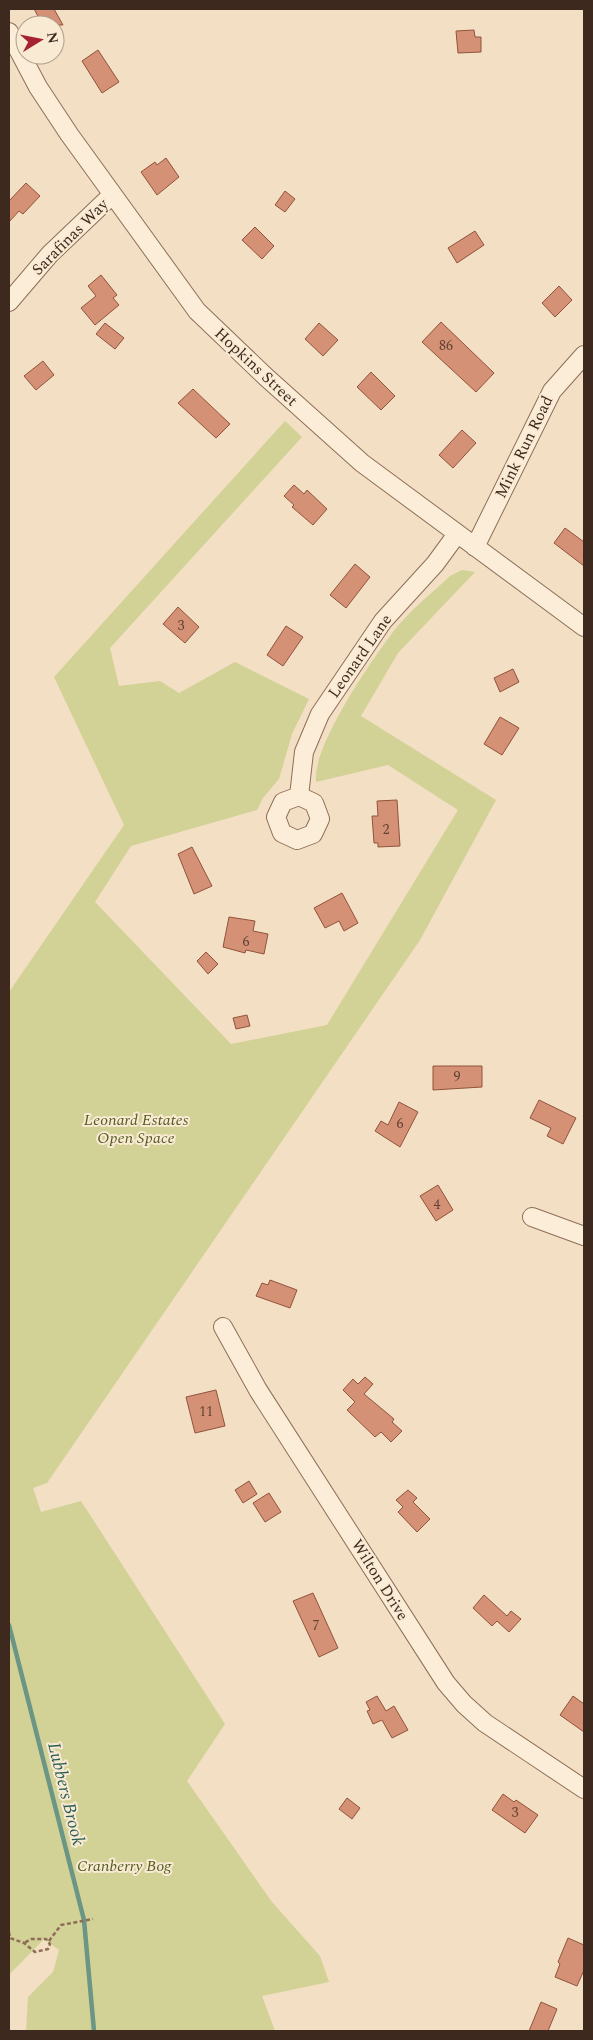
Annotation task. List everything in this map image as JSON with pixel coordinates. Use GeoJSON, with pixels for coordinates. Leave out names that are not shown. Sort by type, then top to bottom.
{"type":"FeatureCollection","features":[{"type":"Feature","properties":{"kind":"street","name":"Hopkins Street"},"geometry":{"type":"LineString","coordinates":[[9,32],[38,87],[112,195],[197,311],[333,439],[457,534],[584,627]]}},
{"type":"Feature","properties":{"kind":"street","name":"Sarafinas Way"},"geometry":{"type":"LineString","coordinates":[[9,302],[56,247],[112,195]]}},
{"type":"Feature","properties":{"kind":"street","name":"Mink Run Road"},"geometry":{"type":"LineString","coordinates":[[475,547],[552,390],[584,354]]}},
{"type":"Feature","properties":{"kind":"street","name":"Leonard Lane"},"geometry":{"type":"LineString","coordinates":[[299,796],[304,752],[320,714],[383,621],[435,564],[457,534]]}},
{"type":"Feature","properties":{"kind":"street"},"geometry":{"type":"LineString","coordinates":[[532,1217],[584,1236]]}},
{"type":"Feature","properties":{"kind":"street","name":"Wilton Drive"},"geometry":{"type":"LineString","coordinates":[[223,1327],[258,1390],[446,1684],[464,1704],[485,1722],[584,1789]]}},
{"type":"Feature","properties":{"kind":"path"},"geometry":{"type":"LineString","coordinates":[[9,1932],[10,1938],[24,1943],[35,1952],[40,1952],[48,1949],[49,1941],[61,1925],[93,1919]]}},
{"type":"Feature","properties":{"kind":"path"},"geometry":{"type":"LineString","coordinates":[[24,1943],[33,1939],[49,1941]]}},
{"type":"Feature","properties":{"kind":"green space"},"geometry":{"type":"Polygon","coordinates":[[[285,421],[302,437],[110,648],[119,686],[160,681],[179,693],[235,662],[309,699],[292,734],[279,779],[263,798],[257,810],[131,846],[95,902],[231,1044],[327,1025],[458,810],[388,765],[316,782],[317,767],[323,748],[345,705],[393,632],[413,610],[450,576],[462,570],[475,572],[398,653],[361,716],[496,800],[420,940],[47,1483],[33,1488],[41,1512],[81,1501],[225,1724],[187,1781],[272,1902],[320,1956],[329,1982],[262,1996],[275,2031],[26,2031],[28,1997],[53,1972],[59,1950],[44,1939],[9,1975],[9,992],[124,825],[54,677],[285,421]]]}},
{"type":"Feature","properties":{"kind":"building"},"geometry":{"type":"Polygon","coordinates":[[[34,9],[54,9],[57,15],[37,15],[34,9]]]}},
{"type":"Feature","properties":{"kind":"building"},"geometry":{"type":"Polygon","coordinates":[[[474,30],[475,37],[481,37],[481,52],[458,53],[456,31],[474,30]]]}},
{"type":"Feature","properties":{"kind":"building"},"geometry":{"type":"Polygon","coordinates":[[[98,50],[119,82],[102,93],[82,61],[98,50]]]}},
{"type":"Feature","properties":{"kind":"building"},"geometry":{"type":"Polygon","coordinates":[[[166,158],[179,177],[157,195],[141,172],[155,162],[157,165],[166,158]]]}},
{"type":"Feature","properties":{"kind":"building"},"geometry":{"type":"Polygon","coordinates":[[[26,183],[40,196],[23,214],[19,211],[9,222],[9,201],[26,183]]]}},
{"type":"Feature","properties":{"kind":"building"},"geometry":{"type":"Polygon","coordinates":[[[285,191],[295,199],[285,212],[275,205],[285,191]]]}},
{"type":"Feature","properties":{"kind":"building"},"geometry":{"type":"Polygon","coordinates":[[[255,227],[274,246],[262,259],[242,240],[255,227]]]}},
{"type":"Feature","properties":{"kind":"building"},"geometry":{"type":"Polygon","coordinates":[[[475,231],[484,245],[457,263],[448,248],[475,231]]]}},
{"type":"Feature","properties":{"kind":"building"},"geometry":{"type":"Polygon","coordinates":[[[101,275],[117,295],[113,298],[119,305],[95,325],[81,308],[96,296],[88,286],[101,275]]]}},
{"type":"Feature","properties":{"kind":"building"},"geometry":{"type":"Polygon","coordinates":[[[559,286],[572,300],[555,317],[542,303],[559,286]]]}},
{"type":"Feature","properties":{"kind":"building"},"geometry":{"type":"Polygon","coordinates":[[[441,322],[494,373],[476,392],[422,342],[441,322]]]}},
{"type":"Feature","properties":{"kind":"building"},"geometry":{"type":"Polygon","coordinates":[[[105,323],[124,338],[115,349],[96,334],[105,323]]]}},
{"type":"Feature","properties":{"kind":"building"},"geometry":{"type":"Polygon","coordinates":[[[319,323],[338,340],[323,356],[305,339],[319,323]]]}},
{"type":"Feature","properties":{"kind":"building"},"geometry":{"type":"Polygon","coordinates":[[[43,361],[54,375],[36,390],[24,376],[43,361]]]}},
{"type":"Feature","properties":{"kind":"building"},"geometry":{"type":"Polygon","coordinates":[[[371,372],[395,396],[381,410],[357,387],[371,372]]]}},
{"type":"Feature","properties":{"kind":"building"},"geometry":{"type":"Polygon","coordinates":[[[193,389],[230,424],[216,438],[178,403],[193,389]]]}},
{"type":"Feature","properties":{"kind":"building"},"geometry":{"type":"Polygon","coordinates":[[[462,430],[476,443],[453,468],[439,455],[462,430]]]}},
{"type":"Feature","properties":{"kind":"building"},"geometry":{"type":"Polygon","coordinates":[[[294,485],[304,494],[307,490],[327,509],[313,525],[292,507],[294,505],[284,496],[294,485]]]}},
{"type":"Feature","properties":{"kind":"building"},"geometry":{"type":"Polygon","coordinates":[[[565,528],[584,542],[584,566],[554,543],[565,528]]]}},
{"type":"Feature","properties":{"kind":"building"},"geometry":{"type":"Polygon","coordinates":[[[355,564],[370,577],[346,608],[330,595],[355,564]]]}},
{"type":"Feature","properties":{"kind":"building"},"geometry":{"type":"Polygon","coordinates":[[[178,607],[199,627],[185,643],[163,624],[178,607]]]}},
{"type":"Feature","properties":{"kind":"building"},"geometry":{"type":"Polygon","coordinates":[[[286,626],[303,637],[283,666],[267,655],[286,626]]]}},
{"type":"Feature","properties":{"kind":"building"},"geometry":{"type":"Polygon","coordinates":[[[513,669],[519,682],[500,692],[494,678],[513,669]]]}},
{"type":"Feature","properties":{"kind":"building"},"geometry":{"type":"Polygon","coordinates":[[[500,717],[519,728],[502,755],[484,744],[500,717]]]}},
{"type":"Feature","properties":{"kind":"building"},"geometry":{"type":"Polygon","coordinates":[[[397,800],[400,846],[378,847],[378,843],[374,843],[372,816],[378,816],[377,801],[397,800]]]}},
{"type":"Feature","properties":{"kind":"building"},"geometry":{"type":"Polygon","coordinates":[[[192,847],[212,886],[194,894],[178,854],[192,847]]]}},
{"type":"Feature","properties":{"kind":"building"},"geometry":{"type":"Polygon","coordinates":[[[342,893],[358,923],[344,931],[339,921],[325,928],[314,908],[342,893]]]}},
{"type":"Feature","properties":{"kind":"building"},"geometry":{"type":"Polygon","coordinates":[[[229,917],[255,921],[253,931],[268,934],[264,954],[246,950],[245,953],[223,947],[229,917]]]}},
{"type":"Feature","properties":{"kind":"building"},"geometry":{"type":"Polygon","coordinates":[[[206,952],[218,964],[208,974],[197,961],[206,952]]]}},
{"type":"Feature","properties":{"kind":"building"},"geometry":{"type":"Polygon","coordinates":[[[247,1015],[250,1026],[236,1029],[233,1018],[247,1015]]]}},
{"type":"Feature","properties":{"kind":"building"},"geometry":{"type":"Polygon","coordinates":[[[433,1066],[482,1066],[482,1087],[433,1090],[433,1066]]]}},
{"type":"Feature","properties":{"kind":"building"},"geometry":{"type":"Polygon","coordinates":[[[539,1100],[576,1118],[563,1144],[547,1136],[551,1128],[530,1118],[539,1100]]]}},
{"type":"Feature","properties":{"kind":"building"},"geometry":{"type":"Polygon","coordinates":[[[399,1102],[418,1112],[400,1147],[375,1131],[381,1121],[388,1125],[399,1102]]]}},
{"type":"Feature","properties":{"kind":"building"},"geometry":{"type":"Polygon","coordinates":[[[438,1185],[453,1210],[436,1221],[420,1196],[438,1185]]]}},
{"type":"Feature","properties":{"kind":"building"},"geometry":{"type":"Polygon","coordinates":[[[270,1280],[297,1290],[290,1308],[256,1296],[262,1283],[268,1285],[270,1280]]]}},
{"type":"Feature","properties":{"kind":"building"},"geometry":{"type":"Polygon","coordinates":[[[365,1377],[373,1384],[364,1394],[394,1419],[392,1422],[402,1431],[391,1442],[381,1432],[375,1437],[347,1410],[355,1402],[343,1390],[353,1379],[358,1384],[365,1377]]]}},
{"type":"Feature","properties":{"kind":"building"},"geometry":{"type":"Polygon","coordinates":[[[216,1390],[225,1426],[195,1433],[186,1397],[216,1390]]]}},
{"type":"Feature","properties":{"kind":"building"},"geometry":{"type":"Polygon","coordinates":[[[249,1481],[257,1494],[243,1503],[235,1490],[249,1481]]]}},
{"type":"Feature","properties":{"kind":"building"},"geometry":{"type":"Polygon","coordinates":[[[408,1490],[417,1498],[413,1502],[430,1519],[417,1532],[398,1512],[403,1507],[396,1500],[408,1490]]]}},
{"type":"Feature","properties":{"kind":"building"},"geometry":{"type":"Polygon","coordinates":[[[269,1493],[281,1512],[265,1522],[253,1503],[269,1493]]]}},
{"type":"Feature","properties":{"kind":"building"},"geometry":{"type":"Polygon","coordinates":[[[313,1593],[338,1648],[319,1657],[293,1601],[313,1593]]]}},
{"type":"Feature","properties":{"kind":"building"},"geometry":{"type":"Polygon","coordinates":[[[484,1595],[507,1616],[511,1611],[521,1619],[509,1632],[497,1621],[492,1626],[473,1608],[484,1595]]]}},
{"type":"Feature","properties":{"kind":"building"},"geometry":{"type":"Polygon","coordinates":[[[377,1696],[386,1711],[394,1706],[408,1730],[392,1738],[382,1720],[373,1724],[367,1711],[370,1710],[366,1702],[377,1696]]]}},
{"type":"Feature","properties":{"kind":"building"},"geometry":{"type":"Polygon","coordinates":[[[573,1696],[584,1704],[584,1732],[560,1715],[573,1696]]]}},
{"type":"Feature","properties":{"kind":"building"},"geometry":{"type":"Polygon","coordinates":[[[503,1794],[514,1802],[516,1800],[538,1815],[525,1833],[492,1810],[503,1794]]]}},
{"type":"Feature","properties":{"kind":"building"},"geometry":{"type":"Polygon","coordinates":[[[347,1798],[360,1808],[352,1819],[339,1809],[347,1798]]]}},
{"type":"Feature","properties":{"kind":"building"},"geometry":{"type":"Polygon","coordinates":[[[568,1938],[584,1945],[584,1970],[577,1986],[555,1977],[560,1964],[558,1962],[568,1938]]]}},
{"type":"Feature","properties":{"kind":"building"},"geometry":{"type":"Polygon","coordinates":[[[541,2002],[557,2009],[548,2031],[529,2031],[541,2002]]]}},
{"type":"Feature","properties":{"kind":"waterway","name":"Lubbers Brook"},"geometry":{"type":"LineString","coordinates":[[9,1625],[84,1920],[94,2031]]}},
{"type":"Feature","properties":{"kind":"park label","name":"Leonard Estates Open Space"},"geometry":{"type":"Point","coordinates":[136,1129]}},
{"type":"Feature","properties":{"kind":"park label","name":"Cranberry Bog"},"geometry":{"type":"Point","coordinates":[124,1866]}}]}
